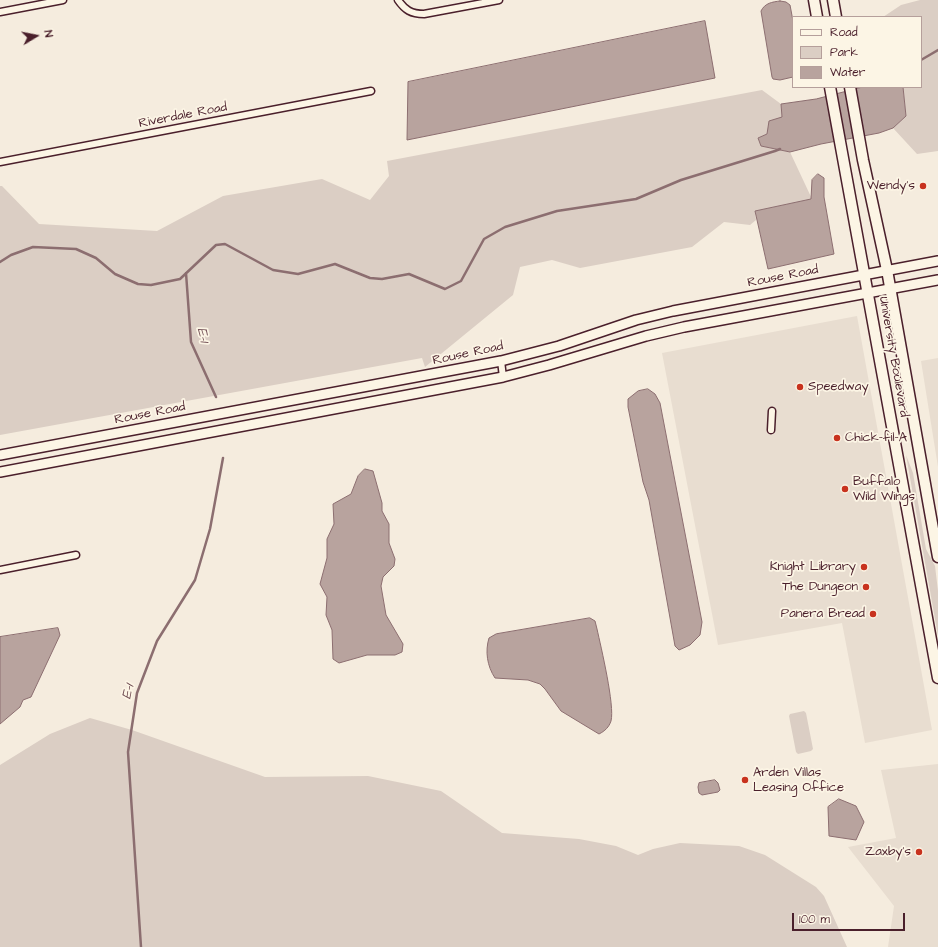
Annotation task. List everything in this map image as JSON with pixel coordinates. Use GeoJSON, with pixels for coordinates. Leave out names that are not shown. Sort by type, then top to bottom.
{"type":"FeatureCollection","features":[{"type":"Feature","properties":{"kind":"main road"},"geometry":{"type":"LineString","coordinates":[[814,0],[817,16]]}},
{"type":"Feature","properties":{"kind":"main road"},"geometry":{"type":"LineString","coordinates":[[833,0],[836,16]]}},
{"type":"Feature","properties":{"kind":"main road","name":"University Boulevard"},"geometry":{"type":"LineString","coordinates":[[830,88],[938,678]]}},
{"type":"Feature","properties":{"kind":"main road","name":"University Boulevard"},"geometry":{"type":"LineString","coordinates":[[850,88],[863,160],[891,289],[938,557]]}},
{"type":"Feature","properties":{"kind":"street"},"geometry":{"type":"LineString","coordinates":[[0,12],[63,0]]}},
{"type":"Feature","properties":{"kind":"street"},"geometry":{"type":"LineString","coordinates":[[398,0],[403,8],[414,14],[424,14],[499,0]]}},
{"type":"Feature","properties":{"kind":"street","name":"Riverdale Road"},"geometry":{"type":"LineString","coordinates":[[0,162],[371,91]]}},
{"type":"Feature","properties":{"kind":"street","name":"Rouse Road"},"geometry":{"type":"LineString","coordinates":[[0,455],[501,361],[559,346],[636,320],[673,311],[938,261]]}},
{"type":"Feature","properties":{"kind":"street"},"geometry":{"type":"LineString","coordinates":[[0,472],[503,377],[549,366],[646,336],[684,327],[938,280]]}},
{"type":"Feature","properties":{"kind":"street"},"geometry":{"type":"LineString","coordinates":[[501,361],[503,377]]}},
{"type":"Feature","properties":{"kind":"street"},"geometry":{"type":"LineString","coordinates":[[771,430],[772,411]]}},
{"type":"Feature","properties":{"kind":"street"},"geometry":{"type":"LineString","coordinates":[[0,570],[76,555]]}},
{"type":"Feature","properties":{"kind":"shaded area"},"geometry":{"type":"Polygon","coordinates":[[[857,316],[932,730],[865,743],[842,623],[718,645],[662,353],[857,316]]]}},
{"type":"Feature","properties":{"kind":"shaded area"},"geometry":{"type":"Polygon","coordinates":[[[938,358],[938,467],[921,361],[938,358]]]}},
{"type":"Feature","properties":{"kind":"shaded area"},"geometry":{"type":"Polygon","coordinates":[[[938,764],[938,947],[888,947],[894,906],[848,847],[896,838],[881,770],[938,764]]]}},
{"type":"Feature","properties":{"kind":"green space"},"geometry":{"type":"Polygon","coordinates":[[[920,0],[938,0],[938,151],[917,154],[893,128],[906,116],[903,88],[922,88],[922,16],[884,16],[901,5],[920,0]]]}},
{"type":"Feature","properties":{"kind":"green space"},"geometry":{"type":"Polygon","coordinates":[[[762,90],[781,104],[782,117],[767,134],[758,138],[761,146],[790,152],[812,199],[755,211],[756,220],[750,225],[724,222],[692,247],[580,268],[552,260],[520,267],[513,295],[425,367],[422,358],[0,435],[0,186],[2,186],[39,224],[157,231],[223,196],[322,179],[370,200],[389,176],[387,161],[762,90]]]}},
{"type":"Feature","properties":{"kind":"green space"},"geometry":{"type":"Polygon","coordinates":[[[906,455],[913,473],[926,549],[935,566],[938,591],[938,636],[906,455]]]}},
{"type":"Feature","properties":{"kind":"green space"},"geometry":{"type":"Polygon","coordinates":[[[804,711],[806,713],[813,749],[811,751],[798,754],[796,752],[789,716],[790,714],[804,711]]]}},
{"type":"Feature","properties":{"kind":"green space"},"geometry":{"type":"Polygon","coordinates":[[[90,718],[132,730],[265,777],[368,776],[441,791],[502,833],[579,839],[616,846],[638,855],[653,849],[680,843],[739,846],[765,855],[816,887],[824,896],[847,947],[0,947],[0,765],[50,734],[90,718]]]}},
{"type":"Feature","properties":{"kind":"water"},"geometry":{"type":"Polygon","coordinates":[[[772,2],[786,2],[790,5],[792,16],[792,77],[780,80],[773,79],[772,77],[761,11],[772,2]]]}},
{"type":"Feature","properties":{"kind":"water"},"geometry":{"type":"Polygon","coordinates":[[[705,21],[715,78],[407,140],[408,82],[705,21]]]}},
{"type":"Feature","properties":{"kind":"water"},"geometry":{"type":"Polygon","coordinates":[[[859,88],[903,88],[906,116],[893,128],[879,133],[821,144],[790,152],[761,146],[758,138],[767,134],[769,121],[782,117],[781,104],[816,99],[859,88]]]}},
{"type":"Feature","properties":{"kind":"water"},"geometry":{"type":"Polygon","coordinates":[[[818,174],[824,178],[824,197],[834,254],[768,269],[755,211],[811,199],[812,180],[818,174]]]}},
{"type":"Feature","properties":{"kind":"water"},"geometry":{"type":"Polygon","coordinates":[[[648,389],[655,394],[660,403],[702,622],[700,635],[690,645],[679,650],[675,646],[649,500],[643,482],[628,407],[628,399],[638,391],[648,389]]]}},
{"type":"Feature","properties":{"kind":"water"},"geometry":{"type":"Polygon","coordinates":[[[365,469],[373,471],[382,503],[382,511],[389,524],[389,543],[395,559],[394,566],[383,577],[381,586],[386,615],[403,644],[402,652],[395,655],[367,655],[339,663],[333,659],[332,630],[326,615],[327,597],[320,584],[327,558],[327,539],[334,524],[333,504],[351,494],[358,476],[365,469]]]}},
{"type":"Feature","properties":{"kind":"water"},"geometry":{"type":"Polygon","coordinates":[[[590,618],[595,621],[597,629],[607,676],[612,713],[609,725],[599,734],[561,711],[540,684],[528,680],[495,678],[490,669],[487,653],[489,638],[496,634],[590,618]]]}},
{"type":"Feature","properties":{"kind":"water"},"geometry":{"type":"Polygon","coordinates":[[[58,628],[60,635],[31,697],[23,700],[20,707],[0,724],[0,637],[58,628]]]}},
{"type":"Feature","properties":{"kind":"water"},"geometry":{"type":"Polygon","coordinates":[[[715,780],[718,783],[720,790],[718,792],[702,795],[699,793],[699,783],[715,780]]]}},
{"type":"Feature","properties":{"kind":"water"},"geometry":{"type":"Polygon","coordinates":[[[839,799],[856,806],[864,822],[856,840],[829,836],[828,807],[839,799]]]}},
{"type":"Feature","properties":{"kind":"waterway"},"geometry":{"type":"LineString","coordinates":[[922,59],[938,50]]}},
{"type":"Feature","properties":{"kind":"waterway"},"geometry":{"type":"LineString","coordinates":[[0,262],[11,255],[33,247],[76,249],[96,258],[115,274],[138,284],[151,285],[180,279],[216,245],[225,244],[273,270],[298,274],[335,264],[370,278],[382,279],[409,274],[445,289],[461,281],[484,239],[505,227],[557,211],[636,199],[681,180],[780,149]]}},
{"type":"Feature","properties":{"kind":"waterway","name":"E-1"},"geometry":{"type":"LineString","coordinates":[[186,273],[191,342],[216,397]]}},
{"type":"Feature","properties":{"kind":"waterway","name":"E-1"},"geometry":{"type":"LineString","coordinates":[[141,947],[128,752],[137,693],[157,641],[195,580],[210,529],[223,458]]}},
{"type":"Feature","properties":{"kind":"place","name":"Wendy's"},"geometry":{"type":"Point","coordinates":[923,186]}},
{"type":"Feature","properties":{"kind":"place","name":"Speedway"},"geometry":{"type":"Point","coordinates":[800,387]}},
{"type":"Feature","properties":{"kind":"place","name":"Chick-fil-A"},"geometry":{"type":"Point","coordinates":[837,438]}},
{"type":"Feature","properties":{"kind":"place","name":"Buffalo Wild Wings"},"geometry":{"type":"Point","coordinates":[845,489]}},
{"type":"Feature","properties":{"kind":"place","name":"Knight Library"},"geometry":{"type":"Point","coordinates":[864,567]}},
{"type":"Feature","properties":{"kind":"place","name":"The Dungeon"},"geometry":{"type":"Point","coordinates":[866,587]}},
{"type":"Feature","properties":{"kind":"place","name":"Panera Bread"},"geometry":{"type":"Point","coordinates":[873,614]}},
{"type":"Feature","properties":{"kind":"place","name":"Arden Villas Leasing Office"},"geometry":{"type":"Point","coordinates":[745,780]}},
{"type":"Feature","properties":{"kind":"place","name":"Zaxby's"},"geometry":{"type":"Point","coordinates":[919,852]}}]}
